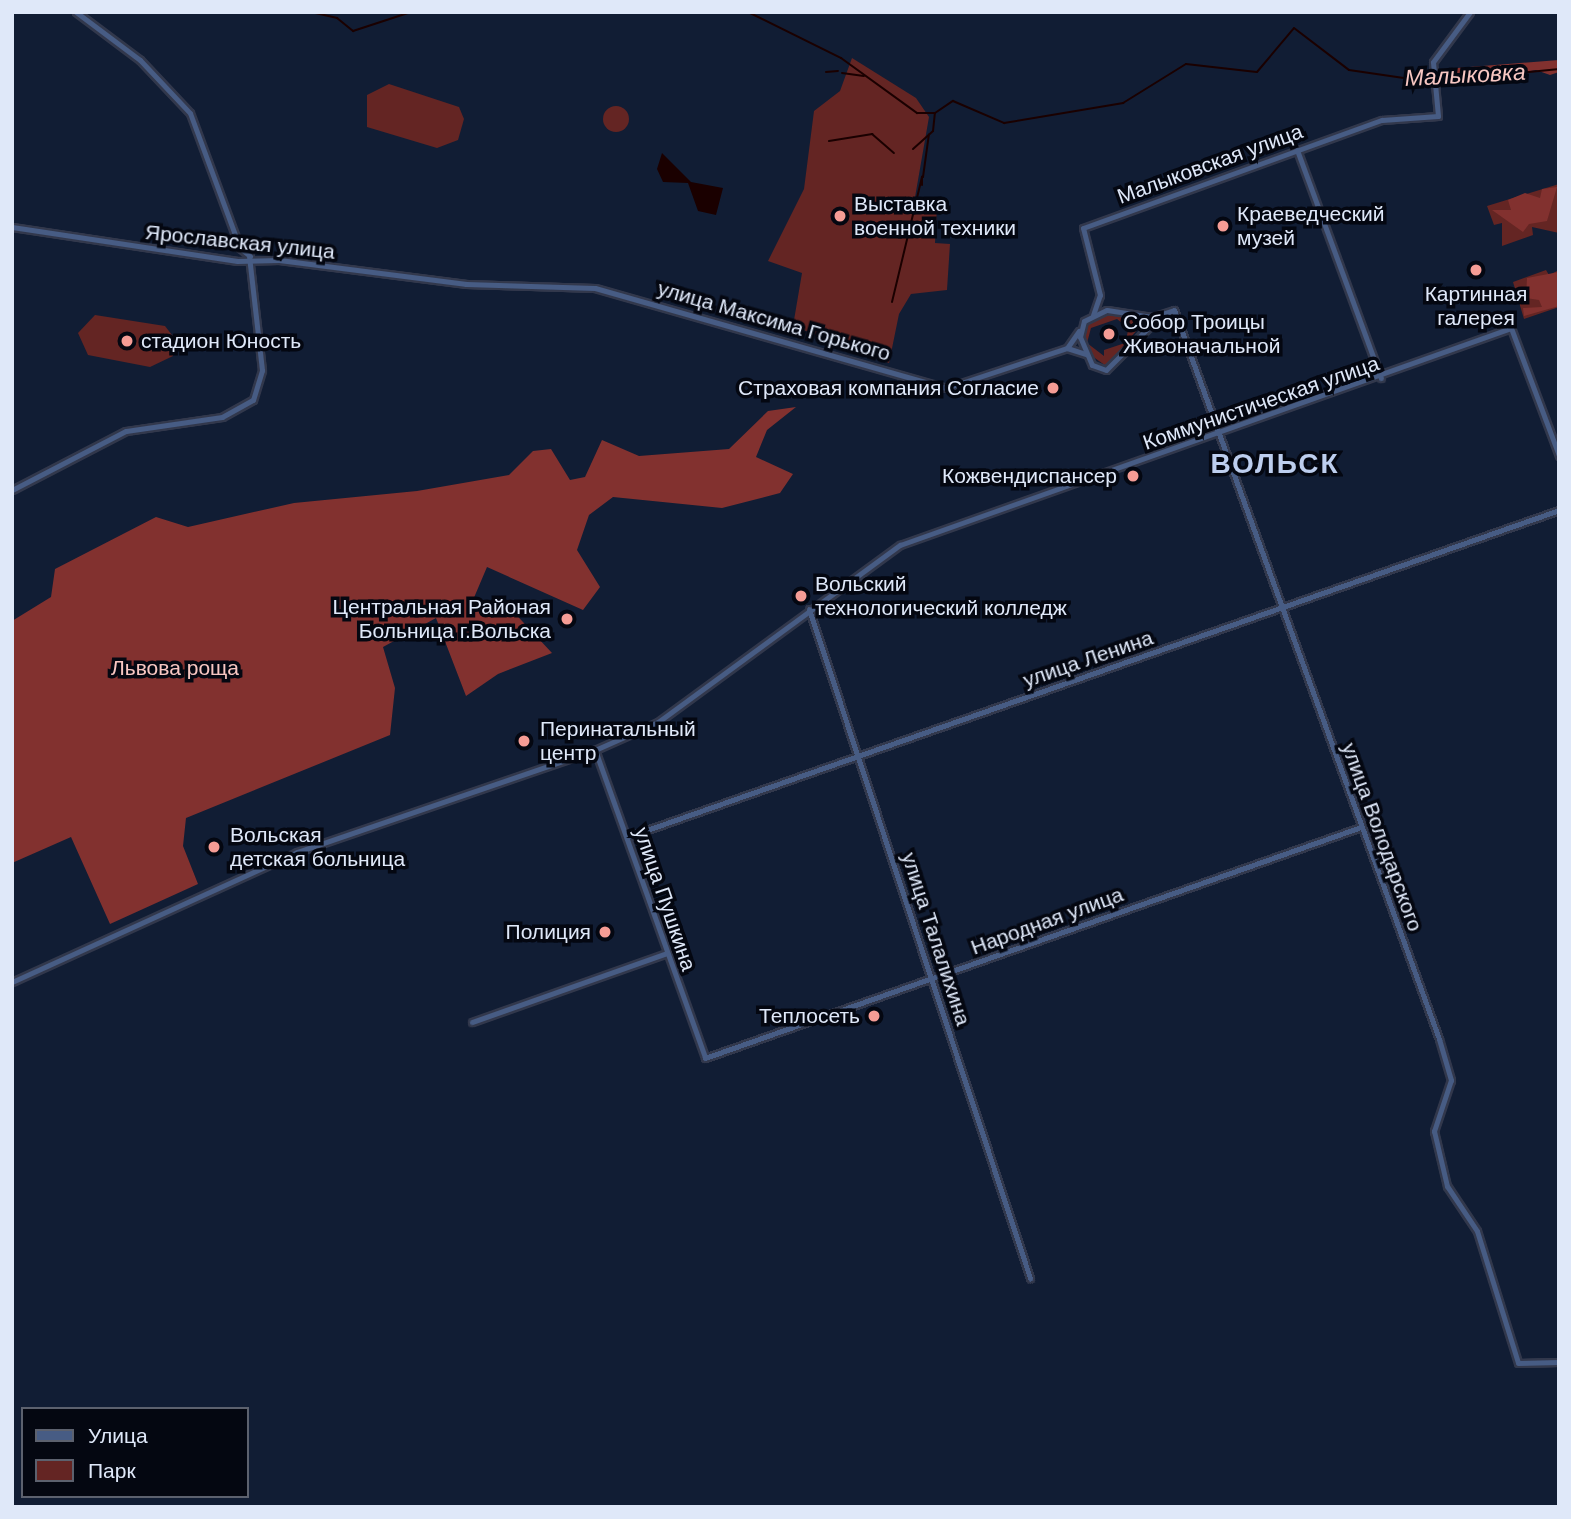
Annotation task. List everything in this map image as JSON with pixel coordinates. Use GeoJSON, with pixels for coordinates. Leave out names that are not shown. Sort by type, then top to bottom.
{"type":"FeatureCollection","features":[{"type":"Feature","properties":{"kind":"street"},"geometry":{"type":"LineString","coordinates":[[12,490],[126,431],[232,414],[253,400],[261,382],[251,259],[240,248],[190,113],[141,60],[76,12]]}},
{"type":"Feature","properties":{"kind":"street","name":"Малыковская улица"},"geometry":{"type":"LineString","coordinates":[[1093,315],[1100,295],[1080,235],[1090,224],[1382,120],[1438,116],[1431,82],[1433,62],[1470,12]]}},
{"type":"Feature","properties":{"kind":"street"},"geometry":{"type":"LineString","coordinates":[[1297,150],[1381,378]]}},
{"type":"Feature","properties":{"kind":"street","name":"Ярославская улица"},"geometry":{"type":"LineString","coordinates":[[12,228],[466,284]]}},
{"type":"Feature","properties":{"kind":"street","name":"улица Максима Горького"},"geometry":{"type":"LineString","coordinates":[[466,284],[595,288],[946,388],[1067,348]]}},
{"type":"Feature","properties":{"kind":"street"},"geometry":{"type":"LineString","coordinates":[[1086,354],[1067,348],[1093,315],[1112,309],[1145,316],[1160,316]]}},
{"type":"Feature","properties":{"kind":"street","name":"улица Володарского"},"geometry":{"type":"LineString","coordinates":[[1160,316],[1174,310],[1451,1080],[1434,1132],[1447,1186],[1477,1231],[1518,1363],[1528,1367],[1559,1362]]}},
{"type":"Feature","properties":{"kind":"street"},"geometry":{"type":"LineString","coordinates":[[1145,316],[1148,328]]}},
{"type":"Feature","properties":{"kind":"street"},"geometry":{"type":"LineString","coordinates":[[1079,331],[1086,354],[1097,368],[1111,368],[1160,316]]}},
{"type":"Feature","properties":{"kind":"street","name":"Коммунистическая улица"},"geometry":{"type":"LineString","coordinates":[[12,982],[297,852],[595,750],[658,722],[900,545],[1381,378],[1511,328],[1559,456]]}},
{"type":"Feature","properties":{"kind":"street","name":"улица Ленина"},"geometry":{"type":"LineString","coordinates":[[627,837],[1559,510]]}},
{"type":"Feature","properties":{"kind":"street","name":"улица Талалихина"},"geometry":{"type":"LineString","coordinates":[[809,609],[934,978],[1030,1278]]}},
{"type":"Feature","properties":{"kind":"street","name":"улица Пушкина"},"geometry":{"type":"LineString","coordinates":[[595,750],[705,1058]]}},
{"type":"Feature","properties":{"kind":"street","name":"Народная улица"},"geometry":{"type":"LineString","coordinates":[[705,1058],[1361,827]]}},
{"type":"Feature","properties":{"kind":"street"},"geometry":{"type":"LineString","coordinates":[[471,1022],[667,953]]}},
{"type":"Feature","properties":{"kind":"green space"},"geometry":{"type":"Polygon","coordinates":[[[852,58],[916,98],[929,117],[914,203],[937,206],[935,243],[950,244],[947,290],[911,294],[899,314],[889,363],[793,326],[802,273],[768,261],[804,189],[814,111],[840,91],[852,58]]]}},
{"type":"Feature","properties":{"kind":"green space"},"geometry":{"type":"Polygon","coordinates":[[[1559,60],[1559,72],[1550,75],[1536,70],[1439,87],[1432,77],[1445,69],[1559,60]]]}},
{"type":"Feature","properties":{"kind":"green space"},"geometry":{"type":"Polygon","coordinates":[[[389,84],[459,107],[464,119],[458,140],[437,148],[367,127],[367,95],[389,84]]]}},
{"type":"Feature","properties":{"kind":"green space"},"geometry":{"type":"Polygon","coordinates":[[[616,106],[625,110],[629,119],[625,128],[616,132],[607,128],[603,119],[607,110],[616,106]]]}},
{"type":"Feature","properties":{"kind":"green space"},"geometry":{"type":"Polygon","coordinates":[[[1559,184],[1559,233],[1532,227],[1533,235],[1502,246],[1502,223],[1494,225],[1487,206],[1559,184]]]}},
{"type":"Feature","properties":{"kind":"green space"},"geometry":{"type":"Polygon","coordinates":[[[1557,187],[1547,221],[1529,224],[1523,232],[1492,210],[1511,210],[1508,200],[1525,193],[1540,198],[1542,189],[1557,187]]]}},
{"type":"Feature","properties":{"kind":"green space"},"geometry":{"type":"Polygon","coordinates":[[[1546,270],[1549,275],[1559,270],[1559,307],[1524,319],[1513,282],[1546,270]]]}},
{"type":"Feature","properties":{"kind":"green space"},"geometry":{"type":"Polygon","coordinates":[[[1559,272],[1559,306],[1524,316],[1523,308],[1542,307],[1539,300],[1526,298],[1527,278],[1559,272]]]}},
{"type":"Feature","properties":{"kind":"green space"},"geometry":{"type":"Polygon","coordinates":[[[1111,312],[1142,318],[1127,327],[1117,319],[1091,328],[1087,343],[1104,356],[1104,350],[1125,343],[1128,331],[1137,330],[1106,366],[1092,356],[1086,343],[1084,333],[1090,320],[1111,312]]]}},
{"type":"Feature","properties":{"kind":"green space","name":"стадион Юность"},"geometry":{"type":"Polygon","coordinates":[[[95,315],[165,326],[175,339],[173,356],[150,367],[88,355],[78,333],[95,315]]]}},
{"type":"Feature","properties":{"kind":"green space","name":"Львова роща"},"geometry":{"type":"Polygon","coordinates":[[[796,407],[767,430],[756,457],[793,474],[780,493],[722,508],[613,497],[589,515],[577,550],[600,587],[583,610],[487,567],[473,600],[508,606],[552,653],[498,674],[466,696],[436,618],[383,647],[395,688],[390,735],[186,818],[183,846],[198,884],[110,924],[71,837],[12,863],[12,621],[51,597],[55,569],[156,517],[188,527],[294,503],[417,491],[509,475],[533,451],[551,449],[570,480],[585,477],[602,440],[639,456],[729,449],[768,411],[796,407]]]}},
{"type":"Feature","properties":{"kind":"shaded area"},"geometry":{"type":"Polygon","coordinates":[[[662,153],[691,182],[723,188],[716,215],[698,211],[688,183],[663,182],[657,169],[662,153]]]}},
{"type":"Feature","properties":{"kind":"waterway","name":"Малыковка"},"geometry":{"type":"LineString","coordinates":[[283,12],[297,12]]}},
{"type":"Feature","properties":{"kind":"waterway","name":"Малыковка"},"geometry":{"type":"LineString","coordinates":[[311,12],[337,18],[353,31],[411,12]]}},
{"type":"Feature","properties":{"kind":"waterway","name":"Малыковка"},"geometry":{"type":"LineString","coordinates":[[748,12],[841,58],[917,113],[935,113],[953,101],[1004,123],[1123,103],[1186,64],[1257,72],[1294,28],[1349,70],[1431,82]]}},
{"type":"Feature","properties":{"kind":"waterway","name":"Малыковка"},"geometry":{"type":"LineString","coordinates":[[1437,81],[1559,69]]}},
{"type":"Feature","properties":{"kind":"waterway"},"geometry":{"type":"LineString","coordinates":[[826,72],[838,71]]}},
{"type":"Feature","properties":{"kind":"waterway"},"geometry":{"type":"LineString","coordinates":[[842,73],[864,76]]}},
{"type":"Feature","properties":{"kind":"waterway"},"geometry":{"type":"LineString","coordinates":[[913,149],[933,131],[935,113]]}},
{"type":"Feature","properties":{"kind":"waterway"},"geometry":{"type":"LineString","coordinates":[[829,141],[872,134],[894,153]]}},
{"type":"Feature","properties":{"kind":"waterway"},"geometry":{"type":"LineString","coordinates":[[923,177],[929,134]]}},
{"type":"Feature","properties":{"kind":"waterway"},"geometry":{"type":"LineString","coordinates":[[892,302],[922,177],[922,185]]}},
{"type":"Feature","properties":{"kind":"place","name":"Выставка военной техники"},"geometry":{"type":"Point","coordinates":[840,216]}},
{"type":"Feature","properties":{"kind":"place","name":"Краеведческий музей"},"geometry":{"type":"Point","coordinates":[1223,226]}},
{"type":"Feature","properties":{"kind":"place","name":"Картинная галерея"},"geometry":{"type":"Point","coordinates":[1476,270]}},
{"type":"Feature","properties":{"kind":"place","name":"Собор Троицы Живоначальной"},"geometry":{"type":"Point","coordinates":[1109,334]}},
{"type":"Feature","properties":{"kind":"place","name":"стадион Юность"},"geometry":{"type":"Point","coordinates":[127,341]}},
{"type":"Feature","properties":{"kind":"place","name":"Страховая компания Согласие"},"geometry":{"type":"Point","coordinates":[1053,388]}},
{"type":"Feature","properties":{"kind":"place","name":"Кожвендиспансер"},"geometry":{"type":"Point","coordinates":[1133,476]}},
{"type":"Feature","properties":{"kind":"place","name":"Вольский технологический колледж"},"geometry":{"type":"Point","coordinates":[801,596]}},
{"type":"Feature","properties":{"kind":"place","name":"Центральная Районая Больница г.Вольска"},"geometry":{"type":"Point","coordinates":[567,619]}},
{"type":"Feature","properties":{"kind":"place","name":"Перинатальный центр"},"geometry":{"type":"Point","coordinates":[524,741]}},
{"type":"Feature","properties":{"kind":"place","name":"Вольская детская больница"},"geometry":{"type":"Point","coordinates":[214,847]}},
{"type":"Feature","properties":{"kind":"place","name":"Полиция"},"geometry":{"type":"Point","coordinates":[605,932]}},
{"type":"Feature","properties":{"kind":"place","name":"Теплосеть"},"geometry":{"type":"Point","coordinates":[874,1016]}},
{"type":"Feature","properties":{"kind":"district","name":"ВОЛЬСК"},"geometry":{"type":"Point","coordinates":[1275,464]}}]}
